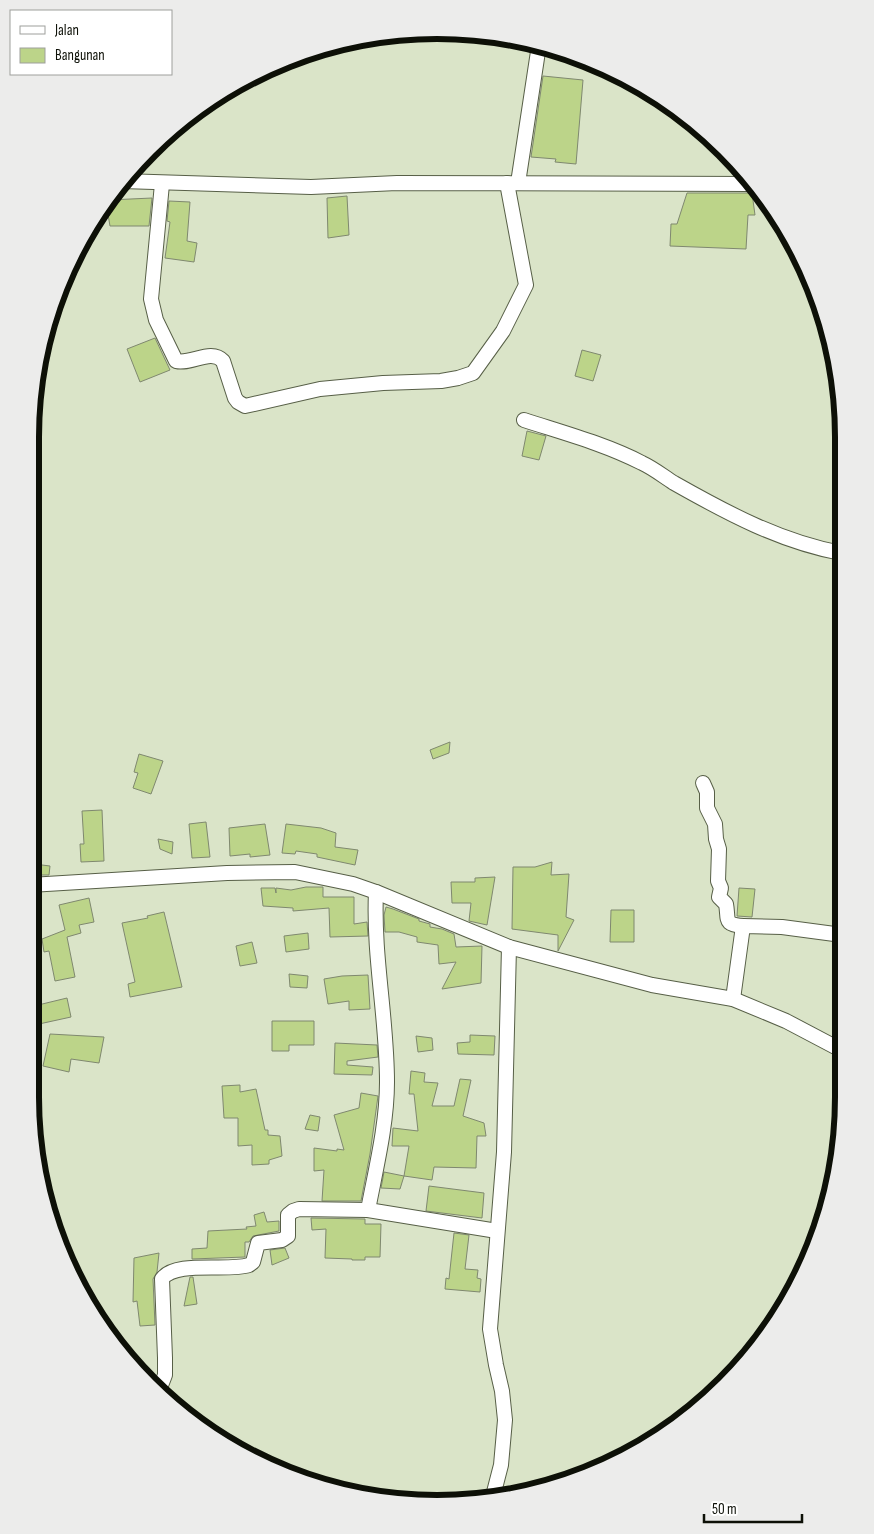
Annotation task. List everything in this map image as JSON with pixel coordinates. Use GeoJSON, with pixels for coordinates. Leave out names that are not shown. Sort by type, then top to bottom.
{"type":"FeatureCollection","features":[{"type":"Feature","properties":{"kind":"street"},"geometry":{"type":"LineString","coordinates":[[162,184],[151,298],[156,320],[176,361],[182,362],[213,356],[223,361],[238,402],[245,406],[320,389],[384,383],[441,381],[473,373],[503,330],[526,285],[512,183],[538,51]]}},
{"type":"Feature","properties":{"kind":"street"},"geometry":{"type":"LineString","coordinates":[[132,182],[311,187],[397,183],[744,184]]}},
{"type":"Feature","properties":{"kind":"street"},"geometry":{"type":"LineString","coordinates":[[524,420],[602,445],[642,463],[674,483],[754,526],[797,542],[835,552]]}},
{"type":"Feature","properties":{"kind":"street"},"geometry":{"type":"LineString","coordinates":[[703,783],[707,792],[707,808],[715,824],[718,849],[718,881],[721,888],[719,897],[726,904],[728,922],[731,925],[782,927],[835,934]]}},
{"type":"Feature","properties":{"kind":"street"},"geometry":{"type":"LineString","coordinates":[[39,884],[227,873],[295,872],[353,884],[376,892],[509,947],[652,984],[733,1000],[786,1021],[835,1047]]}},
{"type":"Feature","properties":{"kind":"street"},"geometry":{"type":"LineString","coordinates":[[368,1210],[382,1135],[387,1084],[386,1035],[377,954],[376,892]]}},
{"type":"Feature","properties":{"kind":"street"},"geometry":{"type":"LineString","coordinates":[[733,1000],[743,926]]}},
{"type":"Feature","properties":{"kind":"street"},"geometry":{"type":"LineString","coordinates":[[494,1491],[501,1465],[505,1420],[502,1391],[490,1329],[504,1152],[509,947]]}},
{"type":"Feature","properties":{"kind":"street"},"geometry":{"type":"LineString","coordinates":[[162,1382],[165,1358],[162,1279],[168,1273],[181,1269],[249,1265],[253,1262],[258,1243],[286,1238],[288,1233],[288,1215],[296,1210],[329,1208],[368,1210],[497,1231]]}},
{"type":"Feature","properties":{"kind":"building"},"geometry":{"type":"Polygon","coordinates":[[[543,76],[583,80],[576,164],[555,162],[556,159],[531,157],[543,76]]]}},
{"type":"Feature","properties":{"kind":"building"},"geometry":{"type":"Polygon","coordinates":[[[687,193],[752,194],[755,215],[748,215],[746,249],[670,246],[671,224],[677,224],[687,193]]]}},
{"type":"Feature","properties":{"kind":"building"},"geometry":{"type":"Polygon","coordinates":[[[347,196],[349,235],[328,238],[327,198],[347,196]]]}},
{"type":"Feature","properties":{"kind":"building"},"geometry":{"type":"Polygon","coordinates":[[[152,198],[149,226],[110,226],[108,213],[118,200],[152,198]]]}},
{"type":"Feature","properties":{"kind":"building"},"geometry":{"type":"Polygon","coordinates":[[[169,201],[190,202],[187,241],[197,243],[194,262],[165,258],[170,222],[167,221],[169,201]]]}},
{"type":"Feature","properties":{"kind":"building"},"geometry":{"type":"Polygon","coordinates":[[[155,338],[170,370],[140,382],[127,349],[155,338]]]}},
{"type":"Feature","properties":{"kind":"building"},"geometry":{"type":"Polygon","coordinates":[[[582,350],[601,355],[593,381],[575,376],[582,350]]]}},
{"type":"Feature","properties":{"kind":"building"},"geometry":{"type":"Polygon","coordinates":[[[527,431],[546,436],[539,460],[522,456],[527,431]]]}},
{"type":"Feature","properties":{"kind":"building"},"geometry":{"type":"Polygon","coordinates":[[[450,742],[449,753],[433,759],[430,750],[450,742]]]}},
{"type":"Feature","properties":{"kind":"building"},"geometry":{"type":"Polygon","coordinates":[[[139,754],[163,761],[151,794],[133,788],[138,773],[134,772],[139,754]]]}},
{"type":"Feature","properties":{"kind":"building"},"geometry":{"type":"Polygon","coordinates":[[[102,810],[104,861],[81,862],[80,844],[84,844],[82,811],[102,810]]]}},
{"type":"Feature","properties":{"kind":"building"},"geometry":{"type":"Polygon","coordinates":[[[206,822],[210,857],[192,858],[189,824],[206,822]]]}},
{"type":"Feature","properties":{"kind":"building"},"geometry":{"type":"Polygon","coordinates":[[[265,824],[270,855],[230,856],[229,828],[265,824]]]}},
{"type":"Feature","properties":{"kind":"building"},"geometry":{"type":"Polygon","coordinates":[[[286,824],[321,828],[336,833],[335,847],[358,850],[355,865],[317,857],[317,854],[296,851],[295,854],[282,853],[286,824]]]}},
{"type":"Feature","properties":{"kind":"building"},"geometry":{"type":"Polygon","coordinates":[[[158,839],[173,842],[172,854],[160,849],[158,839]]]}},
{"type":"Feature","properties":{"kind":"building"},"geometry":{"type":"Polygon","coordinates":[[[552,862],[551,875],[569,874],[566,917],[574,920],[558,951],[558,935],[512,929],[513,867],[535,867],[552,862]]]}},
{"type":"Feature","properties":{"kind":"building"},"geometry":{"type":"Polygon","coordinates":[[[39,865],[50,866],[49,875],[39,875],[39,865]]]}},
{"type":"Feature","properties":{"kind":"building"},"geometry":{"type":"Polygon","coordinates":[[[495,877],[487,925],[469,921],[471,903],[452,903],[451,882],[475,882],[475,878],[495,877]]]}},
{"type":"Feature","properties":{"kind":"building"},"geometry":{"type":"Polygon","coordinates":[[[306,887],[323,887],[323,897],[354,897],[354,924],[367,922],[368,936],[330,937],[329,908],[293,911],[293,908],[263,906],[261,888],[275,888],[276,893],[276,888],[291,890],[306,887]]]}},
{"type":"Feature","properties":{"kind":"building"},"geometry":{"type":"Polygon","coordinates":[[[739,888],[755,889],[752,917],[737,916],[739,888]]]}},
{"type":"Feature","properties":{"kind":"building"},"geometry":{"type":"Polygon","coordinates":[[[89,898],[94,922],[79,925],[81,933],[67,937],[75,977],[55,981],[49,951],[44,952],[42,939],[65,930],[59,905],[89,898]]]}},
{"type":"Feature","properties":{"kind":"building"},"geometry":{"type":"Polygon","coordinates":[[[386,907],[430,924],[430,927],[454,934],[456,947],[482,946],[481,983],[442,989],[456,962],[439,964],[438,945],[417,942],[417,937],[399,932],[385,932],[384,915],[386,907]]]}},
{"type":"Feature","properties":{"kind":"building"},"geometry":{"type":"Polygon","coordinates":[[[611,910],[634,910],[634,942],[610,942],[611,910]]]}},
{"type":"Feature","properties":{"kind":"building"},"geometry":{"type":"Polygon","coordinates":[[[164,912],[182,987],[130,997],[128,984],[135,982],[122,923],[148,918],[147,916],[164,912]]]}},
{"type":"Feature","properties":{"kind":"building"},"geometry":{"type":"Polygon","coordinates":[[[308,933],[309,949],[286,952],[284,936],[308,933]]]}},
{"type":"Feature","properties":{"kind":"building"},"geometry":{"type":"Polygon","coordinates":[[[252,942],[257,963],[240,966],[236,946],[252,942]]]}},
{"type":"Feature","properties":{"kind":"building"},"geometry":{"type":"Polygon","coordinates":[[[289,974],[308,976],[307,988],[290,987],[289,974]]]}},
{"type":"Feature","properties":{"kind":"building"},"geometry":{"type":"Polygon","coordinates":[[[368,975],[370,1009],[349,1010],[349,1001],[328,1004],[324,979],[368,975]]]}},
{"type":"Feature","properties":{"kind":"building"},"geometry":{"type":"Polygon","coordinates":[[[67,998],[71,1017],[39,1024],[39,1005],[67,998]]]}},
{"type":"Feature","properties":{"kind":"building"},"geometry":{"type":"Polygon","coordinates":[[[272,1021],[314,1021],[314,1045],[289,1045],[289,1051],[272,1051],[272,1021]]]}},
{"type":"Feature","properties":{"kind":"building"},"geometry":{"type":"Polygon","coordinates":[[[50,1034],[104,1037],[99,1063],[71,1059],[69,1072],[43,1066],[50,1034]]]}},
{"type":"Feature","properties":{"kind":"building"},"geometry":{"type":"Polygon","coordinates":[[[470,1035],[495,1036],[494,1055],[458,1054],[457,1043],[470,1042],[470,1035]]]}},
{"type":"Feature","properties":{"kind":"building"},"geometry":{"type":"Polygon","coordinates":[[[416,1036],[432,1038],[433,1050],[418,1052],[416,1036]]]}},
{"type":"Feature","properties":{"kind":"building"},"geometry":{"type":"Polygon","coordinates":[[[335,1043],[377,1045],[378,1057],[347,1061],[347,1065],[373,1067],[372,1075],[334,1074],[335,1043]]]}},
{"type":"Feature","properties":{"kind":"building"},"geometry":{"type":"Polygon","coordinates":[[[411,1071],[425,1073],[424,1082],[438,1083],[432,1106],[454,1106],[460,1079],[471,1080],[463,1116],[484,1123],[486,1136],[477,1136],[476,1168],[434,1167],[432,1180],[404,1176],[409,1146],[392,1146],[393,1128],[418,1131],[414,1094],[409,1094],[411,1071]]]}},
{"type":"Feature","properties":{"kind":"building"},"geometry":{"type":"Polygon","coordinates":[[[240,1085],[240,1092],[256,1089],[265,1130],[268,1130],[268,1135],[280,1136],[282,1156],[269,1160],[269,1164],[252,1165],[252,1145],[238,1146],[238,1118],[224,1118],[222,1086],[240,1085]]]}},
{"type":"Feature","properties":{"kind":"building"},"geometry":{"type":"Polygon","coordinates":[[[361,1093],[378,1096],[361,1201],[322,1201],[324,1170],[314,1171],[314,1148],[344,1150],[334,1115],[359,1108],[361,1093]]]}},
{"type":"Feature","properties":{"kind":"building"},"geometry":{"type":"Polygon","coordinates":[[[310,1115],[320,1117],[318,1131],[305,1129],[310,1115]]]}},
{"type":"Feature","properties":{"kind":"building"},"geometry":{"type":"Polygon","coordinates":[[[384,1172],[404,1176],[400,1189],[381,1188],[384,1172]]]}},
{"type":"Feature","properties":{"kind":"building"},"geometry":{"type":"Polygon","coordinates":[[[429,1186],[484,1193],[482,1218],[426,1211],[429,1186]]]}},
{"type":"Feature","properties":{"kind":"building"},"geometry":{"type":"Polygon","coordinates":[[[264,1212],[267,1222],[279,1221],[279,1231],[253,1236],[249,1242],[245,1242],[245,1257],[192,1259],[192,1249],[207,1248],[208,1231],[247,1229],[246,1227],[256,1226],[254,1215],[264,1212]]]}},
{"type":"Feature","properties":{"kind":"building"},"geometry":{"type":"Polygon","coordinates":[[[311,1218],[365,1219],[365,1224],[381,1224],[380,1257],[365,1257],[365,1260],[325,1258],[326,1229],[312,1230],[311,1218]]]}},
{"type":"Feature","properties":{"kind":"building"},"geometry":{"type":"Polygon","coordinates":[[[454,1233],[469,1235],[465,1269],[478,1270],[477,1278],[481,1279],[480,1292],[445,1289],[446,1278],[449,1279],[454,1233]]]}},
{"type":"Feature","properties":{"kind":"building"},"geometry":{"type":"Polygon","coordinates":[[[285,1248],[289,1258],[272,1265],[270,1250],[285,1248]]]}},
{"type":"Feature","properties":{"kind":"building"},"geometry":{"type":"Polygon","coordinates":[[[159,1253],[157,1272],[153,1279],[155,1325],[140,1326],[137,1301],[133,1302],[134,1258],[159,1253]]]}},
{"type":"Feature","properties":{"kind":"building"},"geometry":{"type":"Polygon","coordinates":[[[190,1277],[193,1277],[197,1304],[184,1306],[190,1277]]]}}]}
